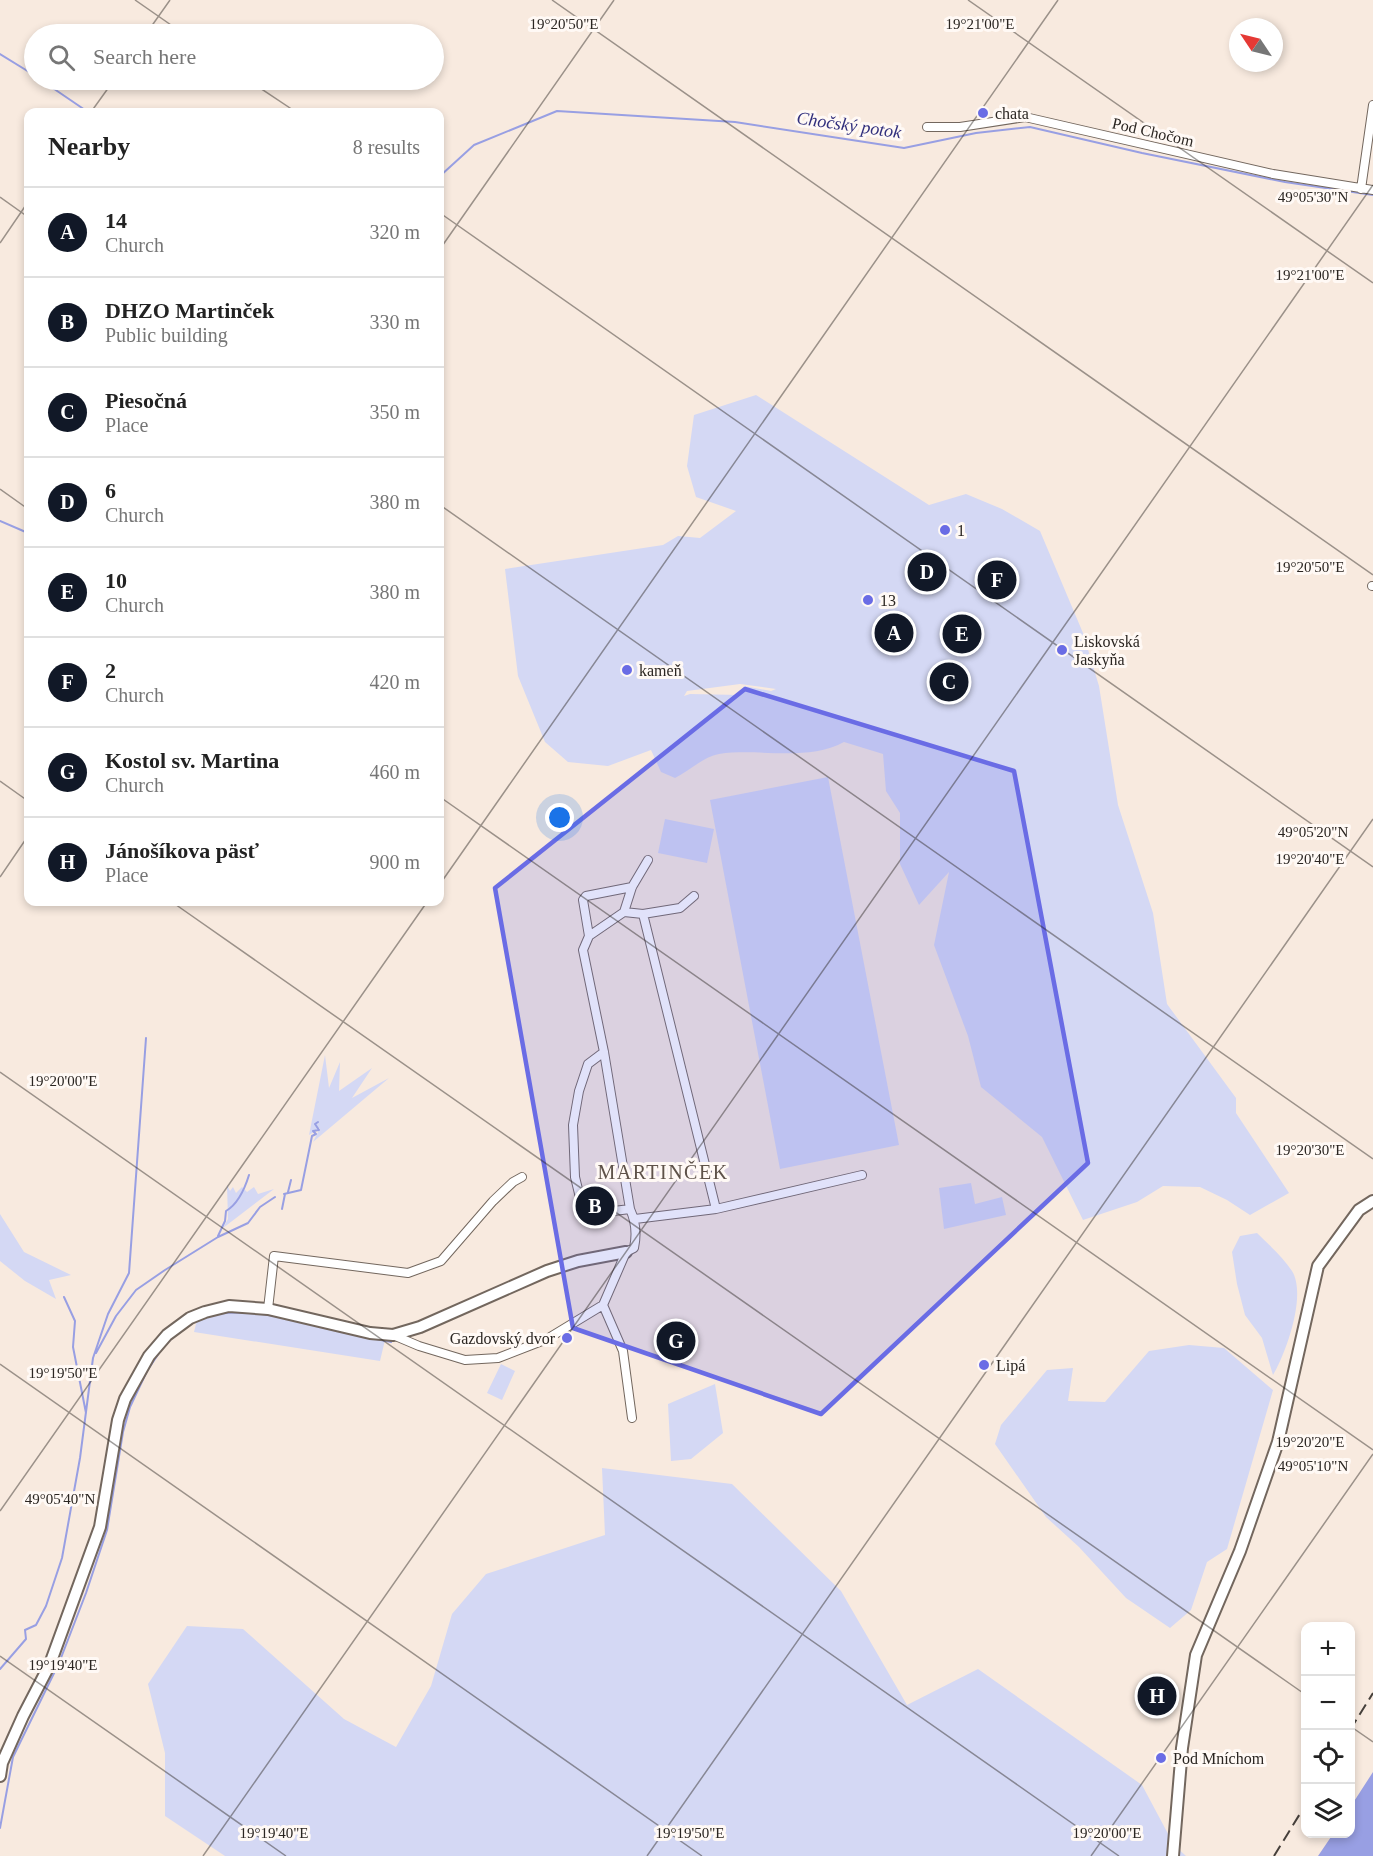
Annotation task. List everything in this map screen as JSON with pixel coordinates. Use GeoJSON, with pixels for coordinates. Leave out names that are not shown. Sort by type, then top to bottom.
{"type":"FeatureCollection","features":[{"type":"Feature","properties":{"kind":"street"},"geometry":{"type":"LineString","coordinates":[[1361,189],[1373,105]]}},
{"type":"Feature","properties":{"kind":"street","name":"Pod Chočom"},"geometry":{"type":"LineString","coordinates":[[927,127],[960,127],[1025,117],[1273,174],[1373,190]]}},
{"type":"Feature","properties":{"kind":"street"},"geometry":{"type":"LineString","coordinates":[[589,936],[624,912],[632,887],[648,860]]}},
{"type":"Feature","properties":{"kind":"street"},"geometry":{"type":"LineString","coordinates":[[393,1335],[420,1327],[547,1271],[626,1252],[634,1248],[635,1219],[630,1209],[604,1052],[583,950],[589,936],[584,900],[586,896],[632,887]]}},
{"type":"Feature","properties":{"kind":"street"},"geometry":{"type":"LineString","coordinates":[[624,912],[643,914],[680,908],[694,896]]}},
{"type":"Feature","properties":{"kind":"street"},"geometry":{"type":"LineString","coordinates":[[643,914],[716,1209]]}},
{"type":"Feature","properties":{"kind":"street"},"geometry":{"type":"LineString","coordinates":[[604,1052],[588,1064],[579,1090],[573,1125],[575,1177],[583,1210],[589,1214],[630,1209]]}},
{"type":"Feature","properties":{"kind":"street"},"geometry":{"type":"LineString","coordinates":[[635,1219],[716,1209],[862,1175]]}},
{"type":"Feature","properties":{"kind":"street"},"geometry":{"type":"LineString","coordinates":[[268,1309],[274,1256],[408,1273],[419,1270],[441,1261],[493,1201],[513,1182],[522,1177]]}},
{"type":"Feature","properties":{"kind":"street"},"geometry":{"type":"LineString","coordinates":[[1173,1856],[1182,1748],[1196,1655],[1240,1551],[1278,1442],[1318,1266],[1359,1210],[1373,1201]]}},
{"type":"Feature","properties":{"kind":"street"},"geometry":{"type":"LineString","coordinates":[[0,1776],[2,1763],[50,1664],[100,1527],[118,1420],[135,1379],[148,1356],[167,1335],[190,1318],[229,1306],[268,1309],[370,1333],[393,1335],[419,1346],[465,1360],[498,1358],[547,1339],[603,1305],[626,1252]]}},
{"type":"Feature","properties":{"kind":"street"},"geometry":{"type":"LineString","coordinates":[[603,1305],[623,1351],[632,1418]]}},
{"type":"Feature","properties":{"kind":"highlighted area"},"geometry":{"type":"Polygon","coordinates":[[[745,689],[1014,771],[1088,1163],[821,1414],[573,1328],[495,888],[745,689]]]}},
{"type":"Feature","properties":{"kind":"shaded area"},"geometry":{"type":"Polygon","coordinates":[[[756,395],[929,505],[966,494],[1002,509],[1040,531],[1083,633],[1099,686],[1118,805],[1153,913],[1167,1004],[1236,1098],[1236,1113],[1289,1193],[1250,1215],[1227,1200],[1200,1187],[1163,1186],[1137,1202],[1083,1220],[1042,1137],[981,1087],[968,1036],[934,945],[949,872],[919,905],[900,864],[900,813],[886,791],[883,754],[844,742],[830,748],[799,753],[719,754],[702,761],[675,778],[661,772],[651,750],[608,766],[568,762],[545,742],[518,676],[505,569],[663,545],[678,536],[700,538],[736,511],[696,497],[687,466],[694,415],[756,395]],[[740,684],[687,691],[684,696],[690,694],[740,695],[744,686],[771,691],[776,689],[740,684]]]}},
{"type":"Feature","properties":{"kind":"shaded area"},"geometry":{"type":"Polygon","coordinates":[[[828,777],[899,1145],[780,1169],[710,800],[828,777]]]}},
{"type":"Feature","properties":{"kind":"shaded area"},"geometry":{"type":"Polygon","coordinates":[[[665,819],[714,829],[707,863],[658,853],[665,819]]]}},
{"type":"Feature","properties":{"kind":"shaded area"},"geometry":{"type":"Polygon","coordinates":[[[325,1055],[329,1088],[340,1062],[339,1091],[372,1068],[352,1098],[389,1078],[313,1142],[320,1128],[309,1135],[325,1055]]]}},
{"type":"Feature","properties":{"kind":"shaded area"},"geometry":{"type":"Polygon","coordinates":[[[971,1183],[975,1204],[1002,1197],[1006,1215],[944,1229],[939,1188],[971,1183]]]}},
{"type":"Feature","properties":{"kind":"shaded area"},"geometry":{"type":"Polygon","coordinates":[[[227,1185],[230,1191],[233,1187],[236,1193],[242,1187],[247,1192],[254,1187],[258,1194],[274,1189],[223,1228],[228,1219],[227,1185]]]}},
{"type":"Feature","properties":{"kind":"shaded area"},"geometry":{"type":"Polygon","coordinates":[[[0,1214],[24,1252],[71,1275],[49,1280],[56,1299],[25,1281],[0,1261],[0,1214]]]}},
{"type":"Feature","properties":{"kind":"shaded area"},"geometry":{"type":"Polygon","coordinates":[[[1257,1233],[1276,1251],[1292,1271],[1296,1281],[1296,1309],[1293,1324],[1284,1353],[1273,1375],[1262,1338],[1245,1315],[1232,1252],[1240,1236],[1257,1233]]]}},
{"type":"Feature","properties":{"kind":"shaded area"},"geometry":{"type":"Polygon","coordinates":[[[227,1312],[271,1314],[385,1340],[380,1361],[194,1332],[198,1316],[227,1312]]]}},
{"type":"Feature","properties":{"kind":"shaded area"},"geometry":{"type":"Polygon","coordinates":[[[1189,1345],[1224,1348],[1273,1390],[1227,1549],[1207,1562],[1191,1610],[1170,1628],[1126,1598],[1079,1547],[1046,1517],[995,1444],[1001,1425],[1047,1370],[1073,1368],[1068,1401],[1105,1402],[1149,1351],[1189,1345]]]}},
{"type":"Feature","properties":{"kind":"shaded area"},"geometry":{"type":"Polygon","coordinates":[[[501,1364],[515,1371],[502,1400],[487,1393],[501,1364]]]}},
{"type":"Feature","properties":{"kind":"shaded area"},"geometry":{"type":"Polygon","coordinates":[[[715,1384],[723,1433],[691,1459],[671,1461],[668,1404],[715,1384]]]}},
{"type":"Feature","properties":{"kind":"shaded area"},"geometry":{"type":"Polygon","coordinates":[[[602,1468],[732,1484],[841,1591],[907,1705],[978,1669],[1142,1785],[1174,1845],[1186,1856],[225,1856],[165,1816],[165,1753],[148,1684],[187,1626],[243,1629],[344,1719],[396,1747],[431,1686],[452,1614],[486,1574],[605,1535],[602,1468]]]}},
{"type":"Feature","properties":{"kind":"water"},"geometry":{"type":"Polygon","coordinates":[[[1373,1772],[1373,1856],[1318,1856],[1330,1838],[1355,1838],[1355,1800],[1373,1772]]]}},
{"type":"Feature","properties":{"kind":"waterway"},"geometry":{"type":"LineString","coordinates":[[0,54],[24,69]]}},
{"type":"Feature","properties":{"kind":"waterway"},"geometry":{"type":"LineString","coordinates":[[56,90],[82,108]]}},
{"type":"Feature","properties":{"kind":"waterway","name":"Chočský potok"},"geometry":{"type":"LineString","coordinates":[[444,172],[474,145],[557,111],[735,122],[904,148],[976,133],[1030,127],[1142,153],[1285,182],[1373,195]]}},
{"type":"Feature","properties":{"kind":"waterway","name":"Chočský potok"},"geometry":{"type":"LineString","coordinates":[[0,521],[24,531]]}},
{"type":"Feature","properties":{"kind":"waterway"},"geometry":{"type":"LineString","coordinates":[[0,1669],[26,1639],[25,1630],[36,1625],[46,1606],[62,1558],[80,1458],[93,1358],[108,1314],[129,1273],[146,1038]]}},
{"type":"Feature","properties":{"kind":"waterway"},"geometry":{"type":"LineString","coordinates":[[284,1194],[301,1190],[312,1136],[316,1134],[313,1131],[319,1130],[315,1124],[318,1122]]}},
{"type":"Feature","properties":{"kind":"waterway"},"geometry":{"type":"LineString","coordinates":[[218,1236],[225,1221],[226,1211],[237,1200],[249,1175]]}},
{"type":"Feature","properties":{"kind":"waterway"},"geometry":{"type":"LineString","coordinates":[[288,1192],[291,1180]]}},
{"type":"Feature","properties":{"kind":"waterway"},"geometry":{"type":"LineString","coordinates":[[282,1209],[285,1194]]}},
{"type":"Feature","properties":{"kind":"waterway"},"geometry":{"type":"LineString","coordinates":[[96,1353],[116,1316],[136,1290],[218,1237],[248,1223],[260,1207],[275,1197]]}},
{"type":"Feature","properties":{"kind":"waterway"},"geometry":{"type":"LineString","coordinates":[[64,1297],[75,1321],[73,1347],[86,1413]]}},
{"type":"Feature","properties":{"kind":"waterway"},"geometry":{"type":"LineString","coordinates":[[217,1314],[259,1314],[281,1317],[391,1342]]}},
{"type":"Feature","properties":{"kind":"waterway"},"geometry":{"type":"LineString","coordinates":[[164,1346],[173,1337]]}},
{"type":"Feature","properties":{"kind":"waterway"},"geometry":{"type":"LineString","coordinates":[[0,1828],[13,1757],[59,1663],[107,1530],[123,1432],[130,1407],[147,1371],[161,1350]]}},
{"type":"Feature","properties":{"kind":"railway"},"geometry":{"type":"LineString","coordinates":[[1355,1722],[1373,1693]]}},
{"type":"Feature","properties":{"kind":"railway"},"geometry":{"type":"LineString","coordinates":[[1274,1856],[1301,1812]]}},
{"type":"Feature","properties":{"kind":"place","name":"chata"},"geometry":{"type":"Point","coordinates":[983,113]}},
{"type":"Feature","properties":{"kind":"place","name":"1"},"geometry":{"type":"Point","coordinates":[945,530]}},
{"type":"Feature","properties":{"kind":"place","name":"6"},"geometry":{"type":"Point","coordinates":[927,572]}},
{"type":"Feature","properties":{"kind":"place","name":"2"},"geometry":{"type":"Point","coordinates":[997,580]}},
{"type":"Feature","properties":{"kind":"place","name":"13"},"geometry":{"type":"Point","coordinates":[868,600]}},
{"type":"Feature","properties":{"kind":"place","name":"14"},"geometry":{"type":"Point","coordinates":[894,633]}},
{"type":"Feature","properties":{"kind":"place","name":"10"},"geometry":{"type":"Point","coordinates":[962,634]}},
{"type":"Feature","properties":{"kind":"place","name":"Liskovská Jaskyňa"},"geometry":{"type":"Point","coordinates":[1062,650]}},
{"type":"Feature","properties":{"kind":"place","name":"kameň"},"geometry":{"type":"Point","coordinates":[627,670]}},
{"type":"Feature","properties":{"kind":"place","name":"Piesočná"},"geometry":{"type":"Point","coordinates":[949,682]}},
{"type":"Feature","properties":{"kind":"place","name":"DHZO Martinček"},"geometry":{"type":"Point","coordinates":[595,1206]}},
{"type":"Feature","properties":{"kind":"place","name":"Gazdovský dvor"},"geometry":{"type":"Point","coordinates":[567,1338]}},
{"type":"Feature","properties":{"kind":"place","name":"Kostol sv. Martina"},"geometry":{"type":"Point","coordinates":[676,1341]}},
{"type":"Feature","properties":{"kind":"place","name":"Lipá"},"geometry":{"type":"Point","coordinates":[984,1365]}},
{"type":"Feature","properties":{"kind":"place","name":"Jánošíkova päsť"},"geometry":{"type":"Point","coordinates":[1157,1696]}},
{"type":"Feature","properties":{"kind":"place","name":"Pod Mníchom"},"geometry":{"type":"Point","coordinates":[1161,1758]}},
{"type":"Feature","properties":{"kind":"district","name":"MARTINČEK"},"geometry":{"type":"Point","coordinates":[663,1172]}}]}
